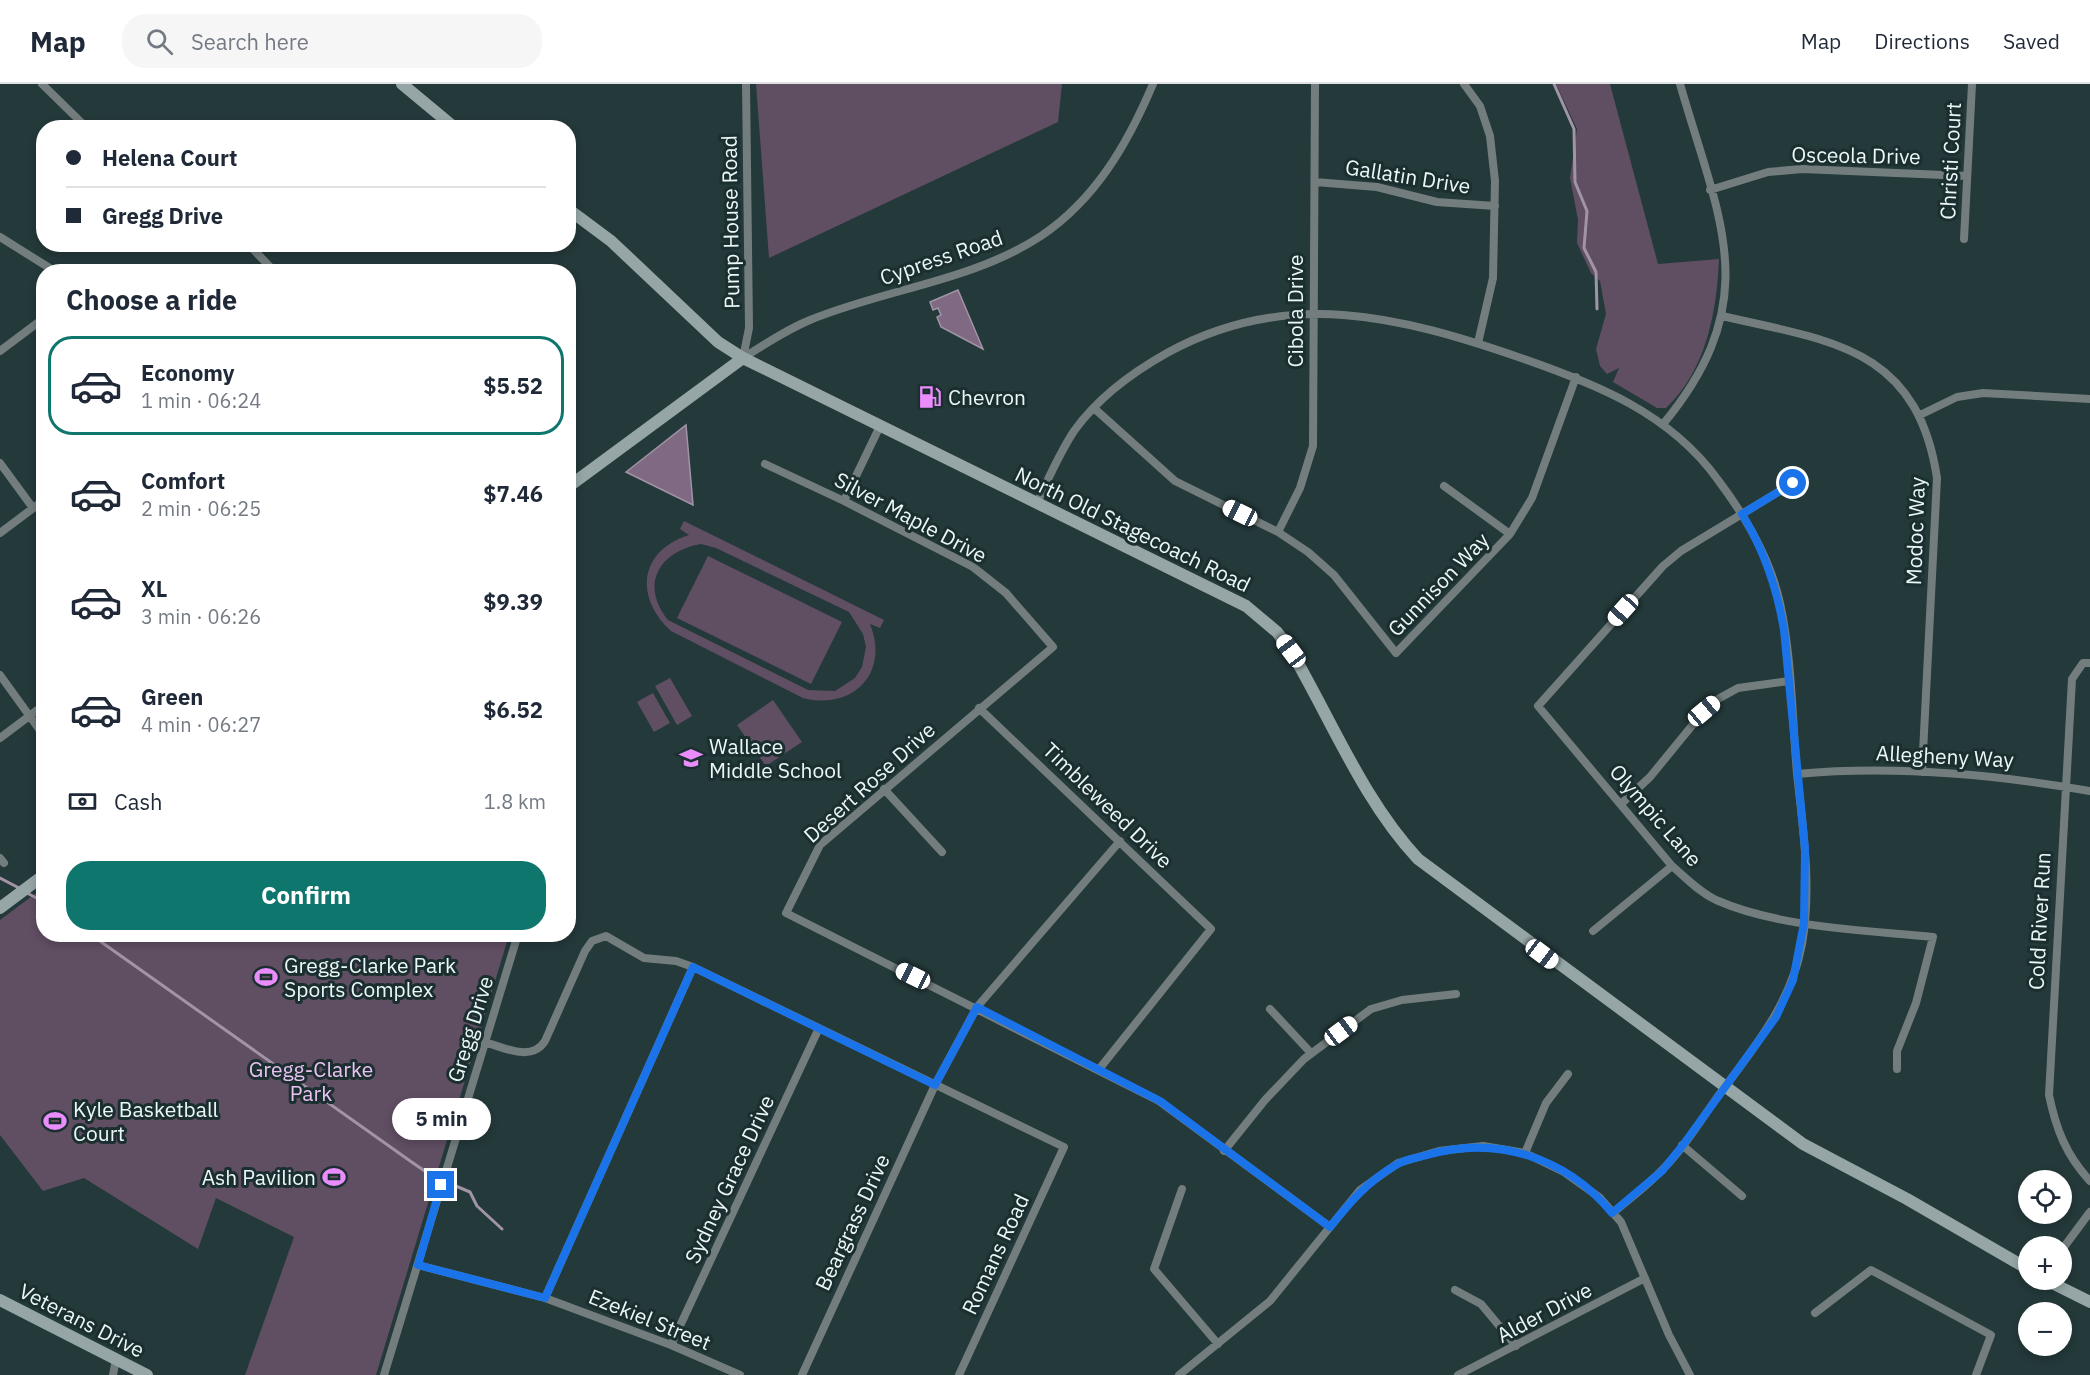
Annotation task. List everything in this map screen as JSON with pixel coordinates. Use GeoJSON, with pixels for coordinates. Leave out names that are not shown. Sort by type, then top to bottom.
{"type":"FeatureCollection","features":[{"type":"Feature","properties":{"kind":"street"},"geometry":{"type":"LineString","coordinates":[[42,84],[79,120]]}},
{"type":"Feature","properties":{"kind":"street"},"geometry":{"type":"LineString","coordinates":[[402,84],[445,120]]}},
{"type":"Feature","properties":{"kind":"street","name":"Pump House Road"},"geometry":{"type":"LineString","coordinates":[[743,358],[749,317],[746,84]]}},
{"type":"Feature","properties":{"kind":"street","name":"Cypress Road"},"geometry":{"type":"LineString","coordinates":[[743,358],[778,335],[810,320],[1006,256],[1042,235],[1074,209],[1109,169],[1131,135],[1154,84]]}},
{"type":"Feature","properties":{"kind":"street","name":"Cibola Drive"},"geometry":{"type":"LineString","coordinates":[[1278,532],[1300,488],[1313,446],[1315,84]]}},
{"type":"Feature","properties":{"kind":"street"},"geometry":{"type":"LineString","coordinates":[[1464,84],[1480,106],[1490,136],[1495,206],[1493,278],[1478,343]]}},
{"type":"Feature","properties":{"kind":"street"},"geometry":{"type":"LineString","coordinates":[[1665,423],[1703,370],[1714,345],[1727,286],[1726,256],[1721,224],[1680,84]]}},
{"type":"Feature","properties":{"kind":"street","name":"Christi Court"},"geometry":{"type":"LineString","coordinates":[[1964,239],[1972,84]]}},
{"type":"Feature","properties":{"kind":"street","name":"Osceola Drive"},"geometry":{"type":"LineString","coordinates":[[1710,190],[1768,172],[1802,169],[1967,176]]}},
{"type":"Feature","properties":{"kind":"street","name":"Gallatin Drive"},"geometry":{"type":"LineString","coordinates":[[1315,182],[1377,187],[1437,202],[1495,206]]}},
{"type":"Feature","properties":{"kind":"street","name":"North Old Stagecoach Road"},"geometry":{"type":"LineString","coordinates":[[576,215],[611,241],[718,342],[743,358],[1234,598],[1263,619],[1291,651],[1376,805],[1395,834],[1418,859],[1724,1088],[1803,1144],[1907,1199],[2018,1263]]}},
{"type":"Feature","properties":{"kind":"street"},"geometry":{"type":"LineString","coordinates":[[0,237],[43,264]]}},
{"type":"Feature","properties":{"kind":"street"},"geometry":{"type":"LineString","coordinates":[[256,252],[267,264]]}},
{"type":"Feature","properties":{"kind":"street"},"geometry":{"type":"LineString","coordinates":[[1037,503],[1060,454],[1077,428],[1128,378],[1200,335],[1257,318],[1312,312],[1394,321],[1478,343],[1576,377],[1665,423],[1716,476],[1755,536],[1779,601],[1790,681],[1805,849],[1804,923],[1793,980],[1776,1017],[1662,1171],[1612,1213]]}},
{"type":"Feature","properties":{"kind":"street","name":"Modoc Way"},"geometry":{"type":"LineString","coordinates":[[1722,316],[1833,342],[1857,352],[1879,367],[1920,415],[1929,440],[1937,478],[1922,772]]}},
{"type":"Feature","properties":{"kind":"street"},"geometry":{"type":"LineString","coordinates":[[0,351],[36,324]]}},
{"type":"Feature","properties":{"kind":"street"},"geometry":{"type":"LineString","coordinates":[[576,481],[743,358]]}},
{"type":"Feature","properties":{"kind":"street","name":"Gunnison Way"},"geometry":{"type":"LineString","coordinates":[[1095,409],[1175,481],[1278,532],[1308,552],[1334,575],[1396,653],[1510,534],[1532,498],[1576,377]]}},
{"type":"Feature","properties":{"kind":"street"},"geometry":{"type":"LineString","coordinates":[[1920,415],[1958,397],[1983,393],[2090,399]]}},
{"type":"Feature","properties":{"kind":"street"},"geometry":{"type":"LineString","coordinates":[[844,501],[880,426]]}},
{"type":"Feature","properties":{"kind":"street"},"geometry":{"type":"LineString","coordinates":[[0,463],[33,508]]}},
{"type":"Feature","properties":{"kind":"street","name":"Silver Maple Drive"},"geometry":{"type":"LineString","coordinates":[[765,464],[844,501],[973,567],[1006,593],[1053,647]]}},
{"type":"Feature","properties":{"kind":"street"},"geometry":{"type":"LineString","coordinates":[[1742,514],[1793,483]]}},
{"type":"Feature","properties":{"kind":"street"},"geometry":{"type":"LineString","coordinates":[[1444,486],[1510,534]]}},
{"type":"Feature","properties":{"kind":"street"},"geometry":{"type":"LineString","coordinates":[[0,532],[36,506]]}},
{"type":"Feature","properties":{"kind":"street","name":"Olympic Lane"},"geometry":{"type":"LineString","coordinates":[[1742,514],[1681,551],[1664,566],[1538,706],[1672,866],[1695,887],[1714,899],[1744,909],[1804,923],[1933,937],[1916,1003],[1897,1051],[1898,1069]]}},
{"type":"Feature","properties":{"kind":"street","name":"Desert Rose Drive"},"geometry":{"type":"LineString","coordinates":[[977,1007],[786,913],[820,845],[1053,647]]}},
{"type":"Feature","properties":{"kind":"street","name":"Cold River Run"},"geometry":{"type":"LineString","coordinates":[[2090,663],[2083,663],[2072,679],[2064,787],[2049,1095],[2061,1141],[2077,1168],[2090,1181]]}},
{"type":"Feature","properties":{"kind":"street"},"geometry":{"type":"LineString","coordinates":[[0,675],[36,725]]}},
{"type":"Feature","properties":{"kind":"street"},"geometry":{"type":"LineString","coordinates":[[1620,804],[1650,777],[1704,711],[1718,699],[1738,688],[1790,681]]}},
{"type":"Feature","properties":{"kind":"street","name":"Timbleweed Drive"},"geometry":{"type":"LineString","coordinates":[[979,708],[1211,929],[1100,1068]]}},
{"type":"Feature","properties":{"kind":"street"},"geometry":{"type":"LineString","coordinates":[[0,738],[36,711]]}},
{"type":"Feature","properties":{"kind":"street","name":"Allegheny Way"},"geometry":{"type":"LineString","coordinates":[[1797,774],[1854,769],[1922,772],[2001,777],[2090,791]]}},
{"type":"Feature","properties":{"kind":"street"},"geometry":{"type":"LineString","coordinates":[[884,789],[942,852]]}},
{"type":"Feature","properties":{"kind":"street"},"geometry":{"type":"LineString","coordinates":[[1120,841],[977,1007],[1100,1068],[1160,1101],[1224,1151],[1330,1227]]}},
{"type":"Feature","properties":{"kind":"street"},"geometry":{"type":"LineString","coordinates":[[1593,931],[1672,866]]}},
{"type":"Feature","properties":{"kind":"street"},"geometry":{"type":"LineString","coordinates":[[0,908],[36,881]]}},
{"type":"Feature","properties":{"kind":"street"},"geometry":{"type":"LineString","coordinates":[[485,1042],[527,1053],[538,1049],[545,1041],[585,951],[592,941],[602,936],[611,937],[644,958],[676,960],[693,967],[935,1085]]}},
{"type":"Feature","properties":{"kind":"street","name":"Gregg Drive"},"geometry":{"type":"LineString","coordinates":[[384,1375],[516,942]]}},
{"type":"Feature","properties":{"kind":"street"},"geometry":{"type":"LineString","coordinates":[[545,1298],[693,967]]}},
{"type":"Feature","properties":{"kind":"street"},"geometry":{"type":"LineString","coordinates":[[1224,1151],[1265,1100],[1311,1053],[1371,1009],[1402,1000],[1456,994]]}},
{"type":"Feature","properties":{"kind":"street","name":"Beargrass Drive"},"geometry":{"type":"LineString","coordinates":[[802,1375],[935,1085],[977,1007]]}},
{"type":"Feature","properties":{"kind":"street"},"geometry":{"type":"LineString","coordinates":[[1270,1009],[1311,1053]]}},
{"type":"Feature","properties":{"kind":"street","name":"Sydney Grace Drive"},"geometry":{"type":"LineString","coordinates":[[671,1345],[819,1028]]}},
{"type":"Feature","properties":{"kind":"street"},"geometry":{"type":"LineString","coordinates":[[1526,1153],[1546,1103],[1568,1074]]}},
{"type":"Feature","properties":{"kind":"street","name":"Romans Road"},"geometry":{"type":"LineString","coordinates":[[935,1085],[1064,1148],[959,1375]]}},
{"type":"Feature","properties":{"kind":"street"},"geometry":{"type":"LineString","coordinates":[[1683,1145],[1742,1196]]}},
{"type":"Feature","properties":{"kind":"street"},"geometry":{"type":"LineString","coordinates":[[1179,1375],[1270,1301],[1360,1190],[1398,1163],[1439,1151],[1484,1146],[1526,1153],[1564,1172],[1599,1197],[1621,1222],[1690,1375]]}},
{"type":"Feature","properties":{"kind":"street"},"geometry":{"type":"LineString","coordinates":[[1182,1189],[1154,1269],[1218,1344]]}},
{"type":"Feature","properties":{"kind":"street"},"geometry":{"type":"LineString","coordinates":[[2072,1236],[2090,1212]]}},
{"type":"Feature","properties":{"kind":"street","name":"Ezekiel Street"},"geometry":{"type":"LineString","coordinates":[[418,1265],[545,1298],[671,1345],[740,1375]]}},
{"type":"Feature","properties":{"kind":"street"},"geometry":{"type":"LineString","coordinates":[[1815,1313],[1871,1270],[1991,1335],[1976,1375]]}},
{"type":"Feature","properties":{"kind":"street","name":"Alder Drive"},"geometry":{"type":"LineString","coordinates":[[1458,1375],[1645,1278]]}},
{"type":"Feature","properties":{"kind":"street"},"geometry":{"type":"LineString","coordinates":[[1455,1290],[1481,1304],[1516,1346]]}},
{"type":"Feature","properties":{"kind":"street"},"geometry":{"type":"LineString","coordinates":[[2066,1290],[2090,1302]]}},
{"type":"Feature","properties":{"kind":"street","name":"Veterans Drive"},"geometry":{"type":"LineString","coordinates":[[0,1300],[147,1375]]}},
{"type":"Feature","properties":{"kind":"street"},"geometry":{"type":"LineString","coordinates":[[113,1375],[116,1359]]}},
{"type":"Feature","properties":{"kind":"green space"},"geometry":{"type":"Polygon","coordinates":[[[756,84],[1062,84],[1058,122],[769,258],[756,84]]]}},
{"type":"Feature","properties":{"kind":"green space"},"geometry":{"type":"Polygon","coordinates":[[[1556,84],[1610,84],[1658,264],[1719,259],[1716,299],[1707,339],[1691,376],[1666,408],[1657,408],[1613,382],[1619,368],[1607,374],[1600,366],[1596,349],[1606,314],[1600,281],[1591,273],[1577,243],[1578,220],[1570,178],[1577,129],[1556,84]]]}},
{"type":"Feature","properties":{"kind":"green space"},"geometry":{"type":"Polygon","coordinates":[[[684,521],[884,620],[880,628],[870,624],[875,642],[875,658],[871,672],[863,684],[837,699],[821,701],[803,698],[671,631],[659,618],[651,604],[647,590],[647,576],[660,552],[672,542],[689,535],[680,529],[684,521]],[[701,544],[687,548],[674,554],[658,571],[655,594],[659,607],[668,620],[808,690],[835,691],[855,678],[862,667],[866,647],[863,634],[849,612],[716,548],[701,544]]]}},
{"type":"Feature","properties":{"kind":"green space"},"geometry":{"type":"Polygon","coordinates":[[[708,556],[842,622],[811,684],[677,618],[708,556]]]}},
{"type":"Feature","properties":{"kind":"green space"},"geometry":{"type":"Polygon","coordinates":[[[670,678],[692,716],[677,725],[655,686],[670,678]]]}},
{"type":"Feature","properties":{"kind":"green space"},"geometry":{"type":"Polygon","coordinates":[[[653,693],[670,723],[654,732],[637,702],[653,693]]]}},
{"type":"Feature","properties":{"kind":"green space"},"geometry":{"type":"Polygon","coordinates":[[[773,700],[802,742],[766,766],[737,725],[773,700]]]}},
{"type":"Feature","properties":{"kind":"green space","name":"Gregg-Clarke Park"},"geometry":{"type":"Polygon","coordinates":[[[36,893],[36,942],[507,942],[376,1375],[245,1375],[294,1237],[216,1198],[198,1249],[84,1178],[43,1191],[0,1135],[0,920],[36,893]]]}},
{"type":"Feature","properties":{"kind":"shaded area"},"geometry":{"type":"Polygon","coordinates":[[[958,290],[983,349],[941,327],[937,317],[941,315],[938,308],[933,310],[930,302],[958,290]]]}},
{"type":"Feature","properties":{"kind":"shaded area"},"geometry":{"type":"Polygon","coordinates":[[[686,425],[693,505],[626,472],[686,425]]]}},
{"type":"Feature","properties":{"kind":"waterway"},"geometry":{"type":"LineString","coordinates":[[1554,84],[1574,129],[1575,182],[1587,211],[1584,248],[1596,272],[1597,309]]}},
{"type":"Feature","properties":{"kind":"waterway"},"geometry":{"type":"LineString","coordinates":[[0,878],[21,889]]}},
{"type":"Feature","properties":{"kind":"waterway"},"geometry":{"type":"LineString","coordinates":[[27,893],[36,898]]}},
{"type":"Feature","properties":{"kind":"waterway"},"geometry":{"type":"LineString","coordinates":[[101,942],[432,1176],[470,1192],[477,1206],[502,1229]]}},
{"type":"Feature","properties":{"kind":"place","name":"Chevron"},"geometry":{"type":"Point","coordinates":[930,397]}},
{"type":"Feature","properties":{"kind":"place","name":"Wallace Middle School"},"geometry":{"type":"Point","coordinates":[691,758]}},
{"type":"Feature","properties":{"kind":"place","name":"Gregg-Clarke Park Sports Complex"},"geometry":{"type":"Point","coordinates":[266,977]}},
{"type":"Feature","properties":{"kind":"place","name":"Kyle Basketball Court"},"geometry":{"type":"Point","coordinates":[55,1121]}},
{"type":"Feature","properties":{"kind":"place","name":"Ash Pavilion"},"geometry":{"type":"Point","coordinates":[334,1177]}},
{"type":"Feature","properties":{"kind":"route"},"geometry":{"type":"LineString","coordinates":[[441,1185],[418,1265],[545,1298],[693,967],[935,1085],[977,1007],[1100,1068],[1160,1101],[1224,1151],[1330,1227],[1360,1190],[1398,1163],[1439,1151],[1484,1146],[1526,1153],[1564,1172],[1599,1197],[1612,1213],[1662,1171],[1683,1145],[1776,1017],[1793,980],[1798,962],[1802,944],[1806,891],[1805,849],[1784,630],[1779,601],[1770,572],[1755,536],[1742,514],[1793,483]]}}]}
